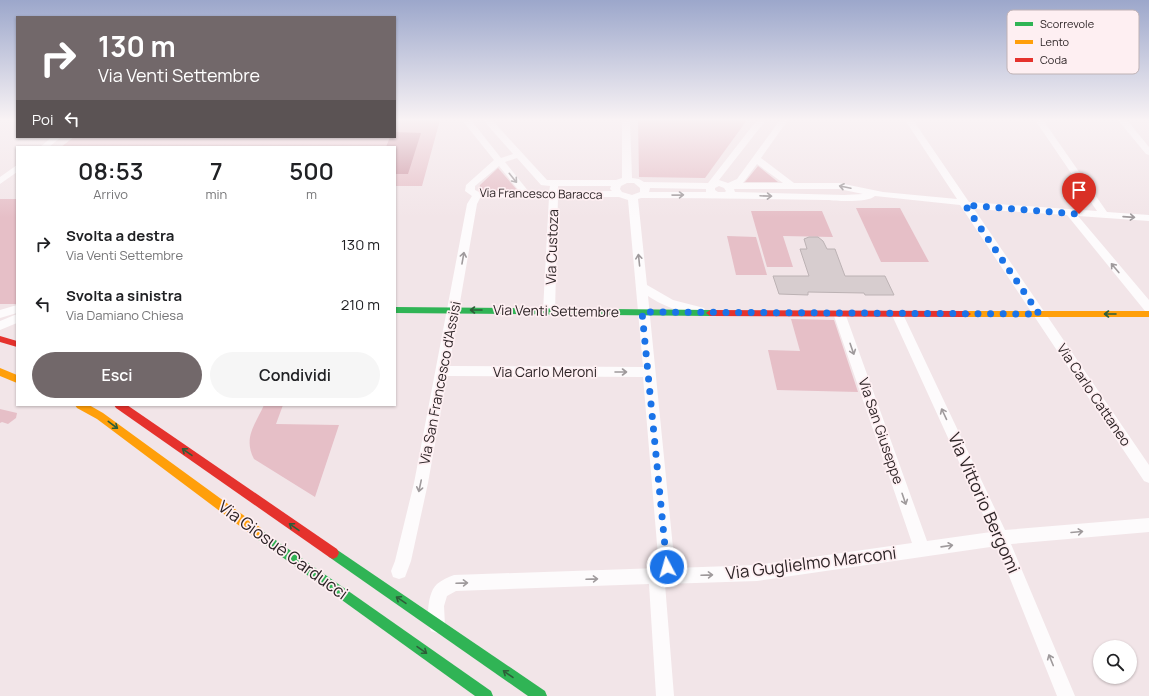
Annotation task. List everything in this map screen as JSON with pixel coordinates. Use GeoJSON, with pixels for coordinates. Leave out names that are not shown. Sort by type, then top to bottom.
{"type":"FeatureCollection","features":[{"type":"Feature","properties":{"kind":"main road","name":"Via Venti Settembre"},"geometry":{"type":"LineString","coordinates":[[396,310],[1149,314]]}},
{"type":"Feature","properties":{"kind":"main road"},"geometry":{"type":"LineString","coordinates":[[0,339],[16,344]]}},
{"type":"Feature","properties":{"kind":"main road"},"geometry":{"type":"LineString","coordinates":[[0,372],[16,379]]}},
{"type":"Feature","properties":{"kind":"main road","name":"Via Giosuè Carducci"},"geometry":{"type":"LineString","coordinates":[[82,406],[100,416],[299,563],[486,696]]}},
{"type":"Feature","properties":{"kind":"main road","name":"Via Giosuè Carducci"},"geometry":{"type":"LineString","coordinates":[[120,406],[437,625],[540,694]]}},
{"type":"Feature","properties":{"kind":"street"},"geometry":{"type":"LineString","coordinates":[[493,152],[527,195]]}},
{"type":"Feature","properties":{"kind":"street"},"geometry":{"type":"LineString","coordinates":[[517,152],[549,183]]}},
{"type":"Feature","properties":{"kind":"street"},"geometry":{"type":"LineString","coordinates":[[627,152],[627,180],[636,181],[643,185],[711,186],[719,184],[728,189],[844,198],[883,195]]}},
{"type":"Feature","properties":{"kind":"street"},"geometry":{"type":"LineString","coordinates":[[716,195],[710,191],[711,186],[737,152]]}},
{"type":"Feature","properties":{"kind":"street"},"geometry":{"type":"LineString","coordinates":[[637,196],[716,195],[740,181],[761,152]]}},
{"type":"Feature","properties":{"kind":"street","name":"Via Carlo Cattaneo"},"geometry":{"type":"LineString","coordinates":[[931,152],[1149,477]]}},
{"type":"Feature","properties":{"kind":"street"},"geometry":{"type":"LineString","coordinates":[[1061,152],[1104,215]]}},
{"type":"Feature","properties":{"kind":"street"},"geometry":{"type":"LineString","coordinates":[[500,161],[519,155]]}},
{"type":"Feature","properties":{"kind":"street"},"geometry":{"type":"LineString","coordinates":[[756,159],[791,185]]}},
{"type":"Feature","properties":{"kind":"street","name":"Via Francesco Baracca"},"geometry":{"type":"LineString","coordinates":[[500,161],[471,185],[470,191],[477,195],[619,194],[637,196]]}},
{"type":"Feature","properties":{"kind":"street"},"geometry":{"type":"LineString","coordinates":[[0,181],[16,169]]}},
{"type":"Feature","properties":{"kind":"street","name":"Via Francesco Baracca"},"geometry":{"type":"LineString","coordinates":[[549,183],[617,183],[627,180]]}},
{"type":"Feature","properties":{"kind":"street","name":"Via Custoza"},"geometry":{"type":"LineString","coordinates":[[549,183],[554,194],[550,311]]}},
{"type":"Feature","properties":{"kind":"street"},"geometry":{"type":"LineString","coordinates":[[617,183],[615,189],[619,194]]}},
{"type":"Feature","properties":{"kind":"street"},"geometry":{"type":"LineString","coordinates":[[637,196],[645,190],[643,185]]}},
{"type":"Feature","properties":{"kind":"street"},"geometry":{"type":"LineString","coordinates":[[728,189],[791,185],[839,186],[883,195],[1070,213],[1149,218]]}},
{"type":"Feature","properties":{"kind":"street","name":"Via San Francesco d'Assisi"},"geometry":{"type":"LineString","coordinates":[[399,571],[403,561],[421,484],[454,310],[472,204],[477,195]]}},
{"type":"Feature","properties":{"kind":"street"},"geometry":{"type":"LineString","coordinates":[[637,196],[642,312],[648,372],[662,576],[663,694]]}},
{"type":"Feature","properties":{"kind":"street"},"geometry":{"type":"LineString","coordinates":[[1070,213],[1149,308]]}},
{"type":"Feature","properties":{"kind":"street"},"geometry":{"type":"LineString","coordinates":[[642,287],[669,304],[707,312]]}},
{"type":"Feature","properties":{"kind":"street"},"geometry":{"type":"LineString","coordinates":[[0,314],[16,309]]}},
{"type":"Feature","properties":{"kind":"street","name":"Via Vittorio Bergomi"},"geometry":{"type":"LineString","coordinates":[[897,312],[1001,538],[1066,696]]}},
{"type":"Feature","properties":{"kind":"street","name":"Via San Giuseppe"},"geometry":{"type":"LineString","coordinates":[[839,313],[922,550]]}},
{"type":"Feature","properties":{"kind":"street"},"geometry":{"type":"LineString","coordinates":[[0,326],[16,318]]}},
{"type":"Feature","properties":{"kind":"street","name":"Via Carlo Meroni"},"geometry":{"type":"LineString","coordinates":[[442,371],[648,372]]}},
{"type":"Feature","properties":{"kind":"street","name":"Via Guglielmo Marconi"},"geometry":{"type":"LineString","coordinates":[[437,625],[436,606],[441,591],[454,583],[757,573],[1001,538],[1149,525]]}},
{"type":"Feature","properties":{"kind":"shaded area"},"geometry":{"type":"Polygon","coordinates":[[[396,152],[431,152],[422,186],[396,186],[396,152]]]}},
{"type":"Feature","properties":{"kind":"shaded area"},"geometry":{"type":"Polygon","coordinates":[[[396,152],[415,152],[408,174],[396,174],[396,152]]]}},
{"type":"Feature","properties":{"kind":"shaded area"},"geometry":{"type":"Polygon","coordinates":[[[639,152],[723,152],[705,178],[639,177],[639,152]]]}},
{"type":"Feature","properties":{"kind":"shaded area"},"geometry":{"type":"Polygon","coordinates":[[[758,166],[778,182],[745,182],[758,166]]]}},
{"type":"Feature","properties":{"kind":"shaded area"},"geometry":{"type":"Polygon","coordinates":[[[498,168],[518,191],[482,191],[479,189],[480,185],[498,168]]]}},
{"type":"Feature","properties":{"kind":"shaded area"},"geometry":{"type":"Polygon","coordinates":[[[0,199],[16,199],[16,304],[0,304],[0,199]]]}},
{"type":"Feature","properties":{"kind":"shaded area"},"geometry":{"type":"Polygon","coordinates":[[[856,208],[900,208],[929,262],[881,262],[856,208]]]}},
{"type":"Feature","properties":{"kind":"shaded area"},"geometry":{"type":"Polygon","coordinates":[[[751,211],[822,211],[833,237],[783,236],[793,267],[767,267],[751,211]]]}},
{"type":"Feature","properties":{"kind":"shaded area"},"geometry":{"type":"Polygon","coordinates":[[[727,236],[756,237],[767,275],[736,275],[727,236]]]}},
{"type":"Feature","properties":{"kind":"shaded area"},"geometry":{"type":"Polygon","coordinates":[[[791,319],[834,320],[858,392],[777,390],[768,350],[800,351],[791,319]]]}},
{"type":"Feature","properties":{"kind":"shaded area"},"geometry":{"type":"Polygon","coordinates":[[[264,406],[283,406],[276,424],[339,425],[315,497],[254,459],[251,451],[250,438],[254,425],[264,406]]]}},
{"type":"Feature","properties":{"kind":"shaded area"},"geometry":{"type":"Polygon","coordinates":[[[0,409],[17,413],[16,418],[8,424],[2,422],[0,423],[0,409]]]}},
{"type":"Feature","properties":{"kind":"building"},"geometry":{"type":"Polygon","coordinates":[[[809,237],[818,237],[823,241],[827,249],[835,249],[845,276],[885,276],[894,295],[808,292],[808,295],[779,294],[773,276],[809,276],[800,249],[807,249],[804,239],[809,237]]]}},
{"type":"Feature","properties":{"kind":"traffic: fast"},"geometry":{"type":"LineString","coordinates":[[396,310],[710,313]]}},
{"type":"Feature","properties":{"kind":"traffic: fast"},"geometry":{"type":"LineString","coordinates":[[257,532],[486,696]]}},
{"type":"Feature","properties":{"kind":"traffic: fast"},"geometry":{"type":"LineString","coordinates":[[333,553],[540,696]]}},
{"type":"Feature","properties":{"kind":"traffic: slow"},"geometry":{"type":"LineString","coordinates":[[967,314],[1149,314]]}},
{"type":"Feature","properties":{"kind":"traffic: slow"},"geometry":{"type":"LineString","coordinates":[[0,372],[16,379]]}},
{"type":"Feature","properties":{"kind":"traffic: slow"},"geometry":{"type":"LineString","coordinates":[[82,406],[100,416],[257,532]]}},
{"type":"Feature","properties":{"kind":"traffic: jam"},"geometry":{"type":"LineString","coordinates":[[710,313],[967,314]]}},
{"type":"Feature","properties":{"kind":"traffic: jam"},"geometry":{"type":"LineString","coordinates":[[0,339],[16,344]]}},
{"type":"Feature","properties":{"kind":"traffic: jam"},"geometry":{"type":"LineString","coordinates":[[120,406],[333,553]]}},
{"type":"Feature","properties":{"kind":"route"},"geometry":{"type":"LineString","coordinates":[[667,567],[642,312],[897,312],[1039,314],[965,205],[1079,214]]}}]}
